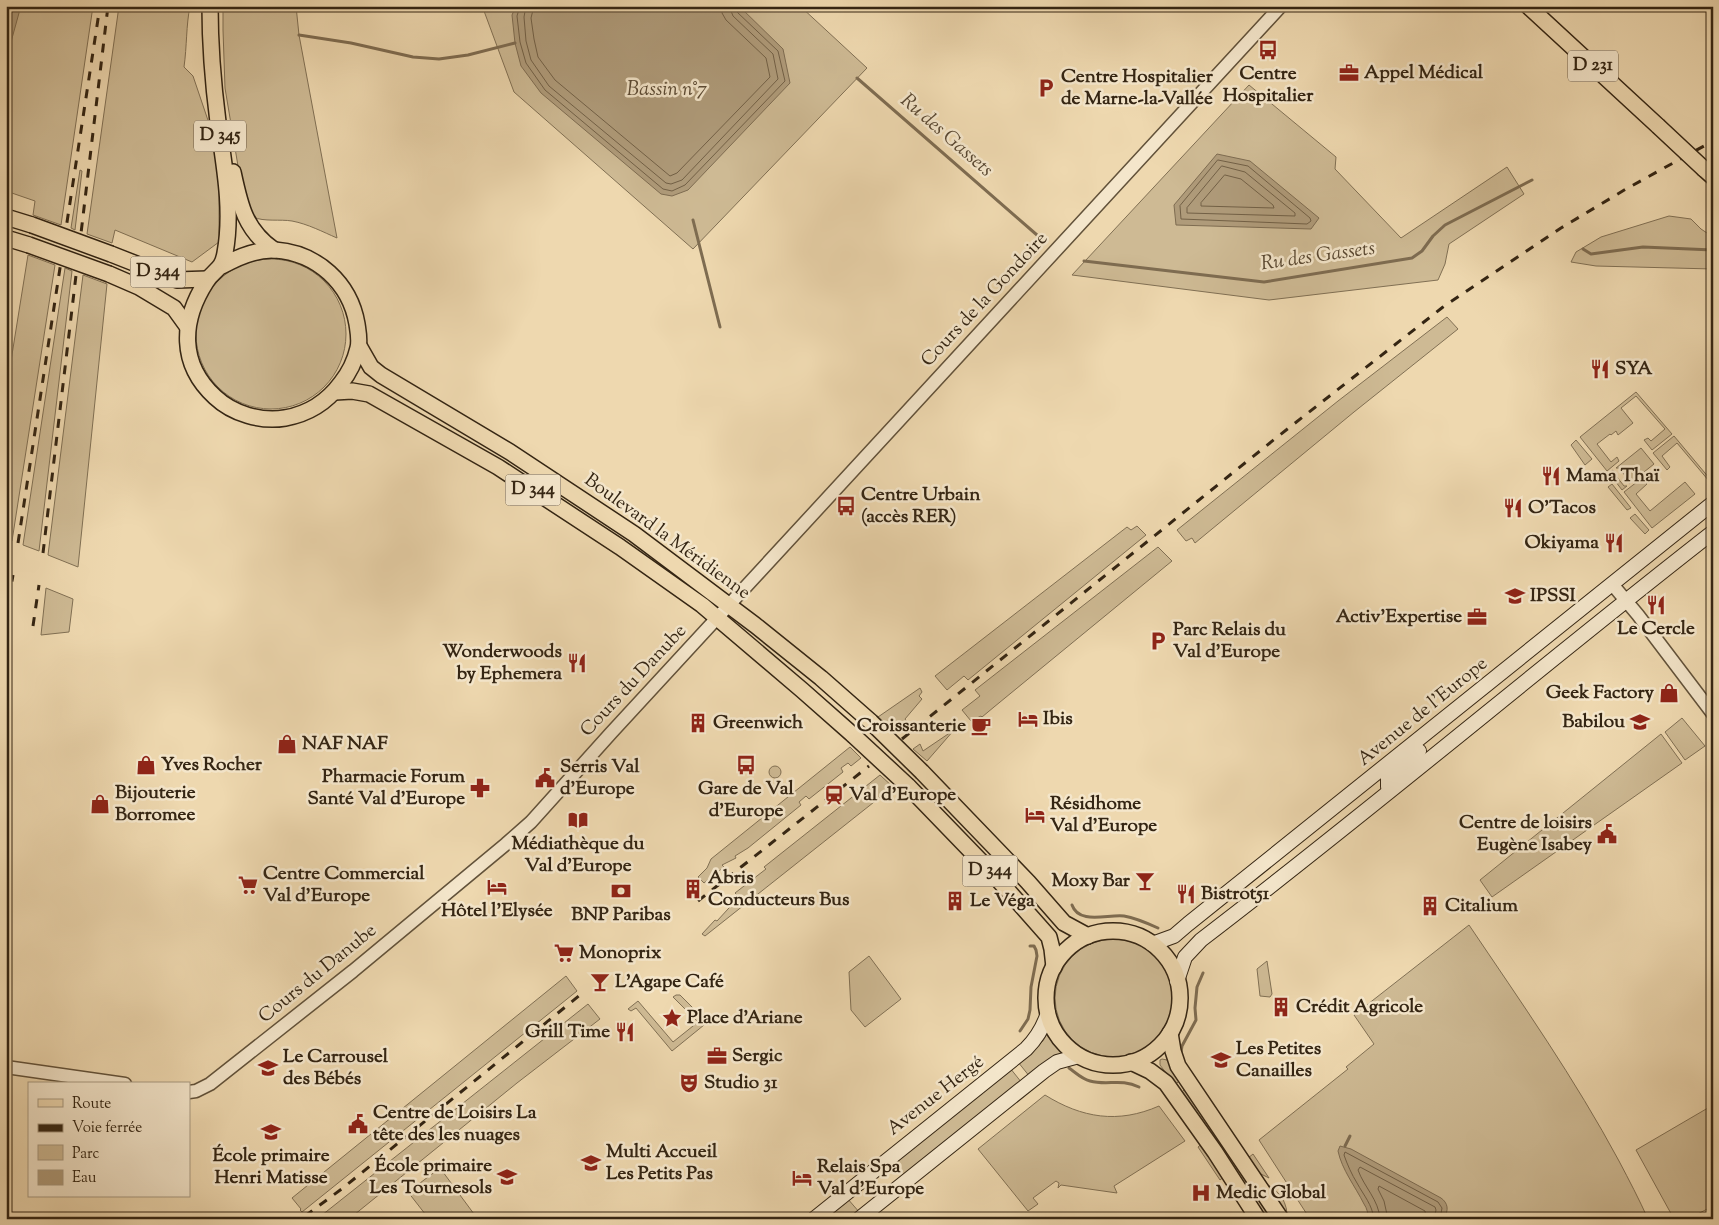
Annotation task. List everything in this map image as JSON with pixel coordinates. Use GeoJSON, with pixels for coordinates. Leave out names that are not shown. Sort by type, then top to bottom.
{"type":"FeatureCollection","features":[{"type":"Feature","properties":{"kind":"main road","name":"D 345"},"geometry":{"type":"LineString","coordinates":[[210,6],[212,69],[227,198],[226,244],[222,266]]}},
{"type":"Feature","properties":{"kind":"main road","name":"D 345"},"geometry":{"type":"LineString","coordinates":[[216,6],[217,61],[220,91],[234,178],[247,222],[262,242],[274,250]]}},
{"type":"Feature","properties":{"kind":"main road","name":"D 231"},"geometry":{"type":"LineString","coordinates":[[1528,6],[1708,173]]}},
{"type":"Feature","properties":{"kind":"main road","name":"D 344"},"geometry":{"type":"LineString","coordinates":[[6,217],[111,254],[177,280],[208,279]]}},
{"type":"Feature","properties":{"kind":"main road","name":"D 344"},"geometry":{"type":"LineString","coordinates":[[6,238],[109,274],[139,287],[174,308],[187,326]]}},
{"type":"Feature","properties":{"kind":"main road"},"geometry":{"type":"LineString","coordinates":[[274,250],[295,253],[322,266],[343,286],[355,313],[359,346],[352,365],[335,392],[312,410],[298,416],[276,420],[252,418],[224,405],[214,396],[200,380],[192,366],[188,351],[187,326],[196,299],[208,279],[222,266],[243,255],[258,251],[274,250]]}},
{"type":"Feature","properties":{"kind":"main road","name":"Boulevard la Méridienne"},"geometry":{"type":"LineString","coordinates":[[359,346],[371,367],[381,375],[510,452],[658,551],[821,678],[871,722],[922,772],[1028,882],[1064,923],[1088,936]]}},
{"type":"Feature","properties":{"kind":"main road","name":"Boulevard la Méridienne"},"geometry":{"type":"LineString","coordinates":[[335,392],[369,394],[498,467],[620,546],[702,605],[854,735],[908,786],[995,876],[1049,937],[1054,967]]}},
{"type":"Feature","properties":{"kind":"main road","name":"Avenue de l'Europe"},"geometry":{"type":"LineString","coordinates":[[1177,980],[1185,957],[1191,950],[1542,669],[1697,516],[1713,503]]}},
{"type":"Feature","properties":{"kind":"main road","name":"Avenue de l'Europe"},"geometry":{"type":"LineString","coordinates":[[1152,944],[1174,936],[1448,716],[1620,593],[1713,532]]}},
{"type":"Feature","properties":{"kind":"main road"},"geometry":{"type":"LineString","coordinates":[[1302,861],[1306,848],[1381,787],[1388,776],[1437,736],[1448,716]]}},
{"type":"Feature","properties":{"kind":"main road"},"geometry":{"type":"LineString","coordinates":[[1106,932],[1122,932],[1138,936],[1152,944],[1168,960],[1177,980],[1180,994],[1176,1021],[1170,1033],[1149,1054],[1132,1062],[1105,1064],[1079,1056],[1062,1041],[1053,1028],[1048,1013],[1047,990],[1054,967],[1063,954],[1075,943],[1088,936],[1106,932]]}},
{"type":"Feature","properties":{"kind":"main road","name":"Avenue Hergé"},"geometry":{"type":"LineString","coordinates":[[814,1219],[1026,1049],[1038,1037],[1048,1013]]}},
{"type":"Feature","properties":{"kind":"main road"},"geometry":{"type":"LineString","coordinates":[[1170,1033],[1172,1051],[1178,1066],[1281,1219]]}},
{"type":"Feature","properties":{"kind":"main road"},"geometry":{"type":"LineString","coordinates":[[859,1219],[1044,1071],[1058,1062],[1079,1056]]}},
{"type":"Feature","properties":{"kind":"main road"},"geometry":{"type":"LineString","coordinates":[[1132,1062],[1159,1076],[1166,1083],[1215,1152],[1258,1219]]}},
{"type":"Feature","properties":{"kind":"street","name":"Cours de la Gondoire"},"geometry":{"type":"LineString","coordinates":[[717,619],[1281,6]]}},
{"type":"Feature","properties":{"kind":"street"},"geometry":{"type":"LineString","coordinates":[[1620,593],[1713,714]]}},
{"type":"Feature","properties":{"kind":"street","name":"Cours du Danube"},"geometry":{"type":"LineString","coordinates":[[190,1092],[210,1084],[353,971],[531,822],[717,619]]}},
{"type":"Feature","properties":{"kind":"street"},"geometry":{"type":"LineString","coordinates":[[8,1067],[111,1082]]}},
{"type":"Feature","properties":{"kind":"green space"},"geometry":{"type":"Polygon","coordinates":[[[6,6],[93,6],[61,225],[33,215],[35,201],[6,191],[6,6]]]}},
{"type":"Feature","properties":{"kind":"green space"},"geometry":{"type":"Polygon","coordinates":[[[119,6],[190,6],[184,67],[193,76],[215,141],[219,181],[219,242],[192,262],[115,230],[112,243],[87,234],[119,6]]]}},
{"type":"Feature","properties":{"kind":"green space"},"geometry":{"type":"Polygon","coordinates":[[[223,6],[296,6],[299,35],[337,238],[298,222],[253,217],[240,178],[225,88],[223,6]]]}},
{"type":"Feature","properties":{"kind":"green space","name":"Bassin n°7"},"geometry":{"type":"Polygon","coordinates":[[[485,6],[800,6],[867,68],[693,249],[514,92],[484,11],[485,6]]]}},
{"type":"Feature","properties":{"kind":"green space"},"geometry":{"type":"Polygon","coordinates":[[[1249,85],[1336,157],[1335,169],[1401,238],[1507,167],[1524,194],[1449,244],[1445,264],[1438,280],[1269,300],[1072,275],[1249,85]]]}},
{"type":"Feature","properties":{"kind":"green space"},"geometry":{"type":"Polygon","coordinates":[[[80,170],[82,171],[75,230],[71,228],[80,170]]]}},
{"type":"Feature","properties":{"kind":"green space"},"geometry":{"type":"Polygon","coordinates":[[[1669,216],[1691,219],[1713,237],[1713,269],[1596,266],[1571,262],[1576,252],[1601,237],[1669,216]]]}},
{"type":"Feature","properties":{"kind":"green space"},"geometry":{"type":"Polygon","coordinates":[[[28,255],[55,265],[12,541],[6,538],[6,392],[28,255]]]}},
{"type":"Feature","properties":{"kind":"green space"},"geometry":{"type":"Polygon","coordinates":[[[271,259],[286,260],[300,265],[324,281],[340,305],[345,319],[345,349],[340,363],[324,387],[300,403],[286,408],[271,409],[256,408],[242,403],[218,387],[202,363],[197,349],[196,334],[197,319],[202,305],[218,281],[242,265],[256,260],[271,259]]]}},
{"type":"Feature","properties":{"kind":"green space"},"geometry":{"type":"Polygon","coordinates":[[[65,268],[72,271],[39,551],[23,545],[65,268]]]}},
{"type":"Feature","properties":{"kind":"green space"},"geometry":{"type":"Polygon","coordinates":[[[83,275],[107,284],[78,567],[48,555],[83,275]]]}},
{"type":"Feature","properties":{"kind":"green space"},"geometry":{"type":"Polygon","coordinates":[[[1447,317],[1458,329],[1195,543],[1192,538],[1186,541],[1177,530],[1338,401],[1447,317]]]}},
{"type":"Feature","properties":{"kind":"green space"},"geometry":{"type":"Polygon","coordinates":[[[1636,392],[1672,434],[1652,450],[1644,440],[1648,438],[1651,441],[1665,429],[1636,396],[1621,408],[1633,423],[1618,435],[1616,431],[1597,444],[1611,462],[1617,457],[1619,461],[1607,471],[1580,437],[1636,392]]]}},
{"type":"Feature","properties":{"kind":"green space"},"geometry":{"type":"Polygon","coordinates":[[[1674,436],[1710,479],[1709,481],[1677,443],[1662,456],[1670,467],[1667,470],[1653,453],[1674,436]]]}},
{"type":"Feature","properties":{"kind":"green space"},"geometry":{"type":"Polygon","coordinates":[[[1576,440],[1592,459],[1585,465],[1571,445],[1576,440]]]}},
{"type":"Feature","properties":{"kind":"green space"},"geometry":{"type":"Polygon","coordinates":[[[1641,448],[1654,464],[1629,484],[1630,482],[1619,468],[1616,468],[1641,448]]]}},
{"type":"Feature","properties":{"kind":"green space"},"geometry":{"type":"Polygon","coordinates":[[[1613,470],[1624,486],[1627,486],[1622,490],[1609,473],[1613,470]]]}},
{"type":"Feature","properties":{"kind":"green space"},"geometry":{"type":"Polygon","coordinates":[[[1642,478],[1647,484],[1636,494],[1650,511],[1685,482],[1695,494],[1652,528],[1624,492],[1642,478]]]}},
{"type":"Feature","properties":{"kind":"green space"},"geometry":{"type":"Polygon","coordinates":[[[1612,484],[1631,508],[1627,510],[1608,487],[1612,484]]]}},
{"type":"Feature","properties":{"kind":"green space"},"geometry":{"type":"Polygon","coordinates":[[[1635,514],[1649,530],[1645,534],[1630,518],[1635,514]]]}},
{"type":"Feature","properties":{"kind":"green space"},"geometry":{"type":"Polygon","coordinates":[[[1137,526],[1146,535],[968,680],[964,676],[947,690],[935,676],[1127,527],[1131,530],[1137,526]]]}},
{"type":"Feature","properties":{"kind":"green space"},"geometry":{"type":"Polygon","coordinates":[[[1158,547],[1172,561],[982,717],[971,721],[962,710],[980,696],[975,690],[1158,547]]]}},
{"type":"Feature","properties":{"kind":"green space"},"geometry":{"type":"Polygon","coordinates":[[[46,588],[73,599],[69,632],[41,635],[46,588]]]}},
{"type":"Feature","properties":{"kind":"green space"},"geometry":{"type":"Polygon","coordinates":[[[920,688],[922,692],[919,696],[922,699],[905,719],[907,722],[894,732],[878,717],[920,688]]]}},
{"type":"Feature","properties":{"kind":"green space"},"geometry":{"type":"Polygon","coordinates":[[[1682,718],[1705,746],[1685,760],[1665,732],[1682,718]]]}},
{"type":"Feature","properties":{"kind":"green space"},"geometry":{"type":"Polygon","coordinates":[[[954,730],[927,761],[913,749],[920,744],[923,751],[954,730]]]}},
{"type":"Feature","properties":{"kind":"green space"},"geometry":{"type":"Polygon","coordinates":[[[1661,734],[1682,763],[1492,897],[1480,880],[1661,734]]]}},
{"type":"Feature","properties":{"kind":"green space"},"geometry":{"type":"Polygon","coordinates":[[[850,747],[861,758],[851,766],[848,763],[841,768],[843,772],[809,799],[806,796],[799,802],[801,805],[748,848],[735,856],[736,858],[722,865],[724,867],[704,883],[698,877],[707,868],[711,859],[850,747]]]}},
{"type":"Feature","properties":{"kind":"green space"},"geometry":{"type":"Polygon","coordinates":[[[773,766],[777,766],[781,772],[777,778],[773,778],[769,774],[769,770],[773,766]]]}},
{"type":"Feature","properties":{"kind":"green space"},"geometry":{"type":"Polygon","coordinates":[[[880,775],[893,787],[705,936],[702,934],[739,897],[735,893],[766,869],[764,867],[880,775]]]}},
{"type":"Feature","properties":{"kind":"green space"},"geometry":{"type":"Polygon","coordinates":[[[1469,925],[1584,1100],[1619,1161],[1648,1219],[1310,1219],[1259,1140],[1348,1069],[1346,1067],[1374,1044],[1354,1015],[1469,925]]]}},
{"type":"Feature","properties":{"kind":"green space"},"geometry":{"type":"Polygon","coordinates":[[[1114,939],[1137,943],[1156,956],[1169,975],[1173,998],[1169,1021],[1156,1040],[1137,1053],[1114,1057],[1091,1053],[1072,1040],[1059,1021],[1055,998],[1059,975],[1072,956],[1091,943],[1114,939]]]}},
{"type":"Feature","properties":{"kind":"green space"},"geometry":{"type":"Polygon","coordinates":[[[869,956],[901,999],[865,1027],[851,1010],[849,972],[869,956]]]}},
{"type":"Feature","properties":{"kind":"green space"},"geometry":{"type":"Polygon","coordinates":[[[1267,961],[1272,994],[1270,997],[1260,996],[1257,969],[1267,961]]]}},
{"type":"Feature","properties":{"kind":"green space"},"geometry":{"type":"Polygon","coordinates":[[[566,976],[577,991],[302,1212],[300,1210],[292,1198],[566,976]]]}},
{"type":"Feature","properties":{"kind":"green space"},"geometry":{"type":"Polygon","coordinates":[[[680,995],[706,1021],[704,1025],[672,1051],[636,1008],[631,1011],[628,1009],[638,1001],[673,1042],[698,1022],[673,997],[680,995]]]}},
{"type":"Feature","properties":{"kind":"green space"},"geometry":{"type":"Polygon","coordinates":[[[588,1004],[600,1019],[517,1083],[349,1219],[317,1219],[588,1004]]]}},
{"type":"Feature","properties":{"kind":"green space"},"geometry":{"type":"Polygon","coordinates":[[[1048,1032],[1054,1043],[1063,1053],[1030,1077],[1018,1062],[1043,1041],[1048,1032]]]}},
{"type":"Feature","properties":{"kind":"green space"},"geometry":{"type":"Polygon","coordinates":[[[1160,1060],[1167,1060],[1181,1079],[1175,1085],[1160,1065],[1160,1060]]]}},
{"type":"Feature","properties":{"kind":"green space"},"geometry":{"type":"Polygon","coordinates":[[[1010,1068],[1022,1083],[904,1177],[893,1162],[1010,1068]]]}},
{"type":"Feature","properties":{"kind":"green space"},"geometry":{"type":"Polygon","coordinates":[[[1185,1089],[1276,1219],[1264,1219],[1181,1093],[1185,1089]]]}},
{"type":"Feature","properties":{"kind":"green space"},"geometry":{"type":"Polygon","coordinates":[[[1045,1095],[1073,1109],[1100,1116],[1129,1115],[1159,1106],[1185,1141],[1114,1186],[1117,1193],[1061,1185],[1058,1188],[1059,1183],[1056,1181],[1033,1198],[1038,1204],[1028,1211],[978,1149],[1045,1095]]]}},
{"type":"Feature","properties":{"kind":"green space"},"geometry":{"type":"Polygon","coordinates":[[[1713,1105],[1713,1206],[1688,1219],[1674,1219],[1636,1150],[1713,1105]]]}},
{"type":"Feature","properties":{"kind":"green space"},"geometry":{"type":"Polygon","coordinates":[[[1203,1143],[1225,1176],[1220,1180],[1198,1147],[1203,1143]]]}},
{"type":"Feature","properties":{"kind":"green space"},"geometry":{"type":"Polygon","coordinates":[[[1253,1154],[1269,1178],[1259,1173],[1248,1158],[1253,1154]]]}},
{"type":"Feature","properties":{"kind":"green space"},"geometry":{"type":"Polygon","coordinates":[[[440,1168],[474,1214],[469,1219],[429,1219],[408,1192],[440,1168]]]}},
{"type":"Feature","properties":{"kind":"green space"},"geometry":{"type":"Polygon","coordinates":[[[1266,1184],[1282,1198],[1286,1208],[1287,1219],[1266,1184]]]}},
{"type":"Feature","properties":{"kind":"green space"},"geometry":{"type":"Polygon","coordinates":[[[847,1198],[860,1213],[853,1219],[822,1219],[847,1198]]]}},
{"type":"Feature","properties":{"kind":"water"},"geometry":{"type":"Polygon","coordinates":[[[6,6],[19,6],[19,13],[6,60],[6,6]]]}},
{"type":"Feature","properties":{"kind":"water","name":"Bassin n°7"},"geometry":{"type":"Polygon","coordinates":[[[516,6],[739,6],[783,49],[790,83],[688,190],[672,196],[661,194],[541,93],[521,66],[515,43],[512,15],[516,6]]]}},
{"type":"Feature","properties":{"kind":"water"},"geometry":{"type":"Polygon","coordinates":[[[1217,154],[1250,161],[1319,218],[1311,229],[1176,225],[1174,205],[1217,154]]]}},
{"type":"Feature","properties":{"kind":"water"},"geometry":{"type":"Polygon","coordinates":[[[1340,1146],[1351,1149],[1441,1198],[1447,1207],[1444,1218],[1369,1219],[1366,1207],[1342,1165],[1338,1151],[1340,1146]]]}},
{"type":"Feature","properties":{"kind":"waterway"},"geometry":{"type":"LineString","coordinates":[[299,35],[351,43],[413,57],[439,59],[468,55],[515,43]]}},
{"type":"Feature","properties":{"kind":"waterway","name":"Ru des Gassets"},"geometry":{"type":"LineString","coordinates":[[857,78],[1037,235]]}},
{"type":"Feature","properties":{"kind":"waterway","name":"Ru des Gassets"},"geometry":{"type":"LineString","coordinates":[[1084,261],[1264,282],[1412,258],[1422,251],[1433,236],[1445,225],[1532,180]]}},
{"type":"Feature","properties":{"kind":"waterway"},"geometry":{"type":"LineString","coordinates":[[693,220],[720,327]]}},
{"type":"Feature","properties":{"kind":"waterway","name":"Ru des Gassets"},"geometry":{"type":"LineString","coordinates":[[1583,249],[1591,254],[1643,247],[1713,250]]}},
{"type":"Feature","properties":{"kind":"waterway"},"geometry":{"type":"LineString","coordinates":[[1072,905],[1076,911],[1087,917],[1124,916],[1158,928]]}},
{"type":"Feature","properties":{"kind":"waterway"},"geometry":{"type":"LineString","coordinates":[[1020,1031],[1028,1019],[1031,987],[1037,956],[1034,946],[1030,946]]}},
{"type":"Feature","properties":{"kind":"waterway"},"geometry":{"type":"LineString","coordinates":[[1181,1052],[1182,1046],[1196,1020],[1197,987],[1203,973]]}},
{"type":"Feature","properties":{"kind":"waterway"},"geometry":{"type":"LineString","coordinates":[[1069,1068],[1090,1081],[1103,1083],[1120,1082],[1139,1087]]}},
{"type":"Feature","properties":{"kind":"waterway"},"geometry":{"type":"LineString","coordinates":[[1345,1146],[1350,1136]]}},
{"type":"Feature","properties":{"kind":"railway"},"geometry":{"type":"LineString","coordinates":[[18,543],[100,6]]}},
{"type":"Feature","properties":{"kind":"railway"},"geometry":{"type":"LineString","coordinates":[[43,553],[108,6]]}},
{"type":"Feature","properties":{"kind":"railway"},"geometry":{"type":"LineString","coordinates":[[902,739],[1276,438],[1443,307],[1561,228],[1626,189],[1713,141]]}},
{"type":"Feature","properties":{"kind":"railway"},"geometry":{"type":"LineString","coordinates":[[6,617],[13,575]]}},
{"type":"Feature","properties":{"kind":"railway"},"geometry":{"type":"LineString","coordinates":[[33,626],[39,585]]}},
{"type":"Feature","properties":{"kind":"railway"},"geometry":{"type":"LineString","coordinates":[[698,901],[869,766]]}},
{"type":"Feature","properties":{"kind":"railway"},"geometry":{"type":"LineString","coordinates":[[305,1216],[343,1188],[580,995]]}},
{"type":"Feature","properties":{"kind":"place","name":"Centre Hospitalier"},"geometry":{"type":"Point","coordinates":[1268,50]}},
{"type":"Feature","properties":{"kind":"place","name":"Appel Médical"},"geometry":{"type":"Point","coordinates":[1349,73]}},
{"type":"Feature","properties":{"kind":"place","name":"Centre Hospitalier de Marne-la-Vallée"},"geometry":{"type":"Point","coordinates":[1046,88]}},
{"type":"Feature","properties":{"kind":"place","name":"SYA"},"geometry":{"type":"Point","coordinates":[1600,369]}},
{"type":"Feature","properties":{"kind":"place","name":"Mama Thaï"},"geometry":{"type":"Point","coordinates":[1551,476]}},
{"type":"Feature","properties":{"kind":"place","name":"Centre Urbain (accès RER)"},"geometry":{"type":"Point","coordinates":[846,506]}},
{"type":"Feature","properties":{"kind":"place","name":"O'Tacos"},"geometry":{"type":"Point","coordinates":[1513,508]}},
{"type":"Feature","properties":{"kind":"place","name":"Okiyama"},"geometry":{"type":"Point","coordinates":[1614,543]}},
{"type":"Feature","properties":{"kind":"place","name":"IPSSI"},"geometry":{"type":"Point","coordinates":[1515,596]}},
{"type":"Feature","properties":{"kind":"place","name":"Le Cercle"},"geometry":{"type":"Point","coordinates":[1656,605]}},
{"type":"Feature","properties":{"kind":"place","name":"Activ'Expertise"},"geometry":{"type":"Point","coordinates":[1477,617]}},
{"type":"Feature","properties":{"kind":"place","name":"Parc Relais du Val d'Europe"},"geometry":{"type":"Point","coordinates":[1158,641]}},
{"type":"Feature","properties":{"kind":"place","name":"Wonderwoods by Ephemera"},"geometry":{"type":"Point","coordinates":[577,663]}},
{"type":"Feature","properties":{"kind":"place","name":"Geek Factory"},"geometry":{"type":"Point","coordinates":[1669,693]}},
{"type":"Feature","properties":{"kind":"place","name":"Ibis"},"geometry":{"type":"Point","coordinates":[1028,719]}},
{"type":"Feature","properties":{"kind":"place","name":"Babilou"},"geometry":{"type":"Point","coordinates":[1640,722]}},
{"type":"Feature","properties":{"kind":"place","name":"Greenwich"},"geometry":{"type":"Point","coordinates":[698,723]}},
{"type":"Feature","properties":{"kind":"place","name":"Croissanterie"},"geometry":{"type":"Point","coordinates":[981,726]}},
{"type":"Feature","properties":{"kind":"place","name":"NAF NAF"},"geometry":{"type":"Point","coordinates":[287,744]}},
{"type":"Feature","properties":{"kind":"place","name":"Yves Rocher"},"geometry":{"type":"Point","coordinates":[146,765]}},
{"type":"Feature","properties":{"kind":"place","name":"Gare de Val d'Europe"},"geometry":{"type":"Point","coordinates":[746,765]}},
{"type":"Feature","properties":{"kind":"place","name":"Serris Val d'Europe"},"geometry":{"type":"Point","coordinates":[545,778]}},
{"type":"Feature","properties":{"kind":"place","name":"Pharmacie Forum Santé Val d'Europe"},"geometry":{"type":"Point","coordinates":[480,788]}},
{"type":"Feature","properties":{"kind":"place","name":"Val d'Europe"},"geometry":{"type":"Point","coordinates":[834,795]}},
{"type":"Feature","properties":{"kind":"place","name":"Bijouterie Borromee"},"geometry":{"type":"Point","coordinates":[100,804]}},
{"type":"Feature","properties":{"kind":"place","name":"Résidhome Val d'Europe"},"geometry":{"type":"Point","coordinates":[1035,815]}},
{"type":"Feature","properties":{"kind":"place","name":"Médiathèque du Val d'Europe"},"geometry":{"type":"Point","coordinates":[578,820]}},
{"type":"Feature","properties":{"kind":"place","name":"Centre de loisirs Eugène Isabey"},"geometry":{"type":"Point","coordinates":[1607,834]}},
{"type":"Feature","properties":{"kind":"place","name":"Moxy Bar"},"geometry":{"type":"Point","coordinates":[1145,881]}},
{"type":"Feature","properties":{"kind":"place","name":"Centre Commercial Val d'Europe"},"geometry":{"type":"Point","coordinates":[248,885]}},
{"type":"Feature","properties":{"kind":"place","name":"Hôtel l'Elysée"},"geometry":{"type":"Point","coordinates":[497,887]}},
{"type":"Feature","properties":{"kind":"place","name":"Abris Conducteurs Bus"},"geometry":{"type":"Point","coordinates":[693,889]}},
{"type":"Feature","properties":{"kind":"place","name":"BNP Paribas"},"geometry":{"type":"Point","coordinates":[621,891]}},
{"type":"Feature","properties":{"kind":"place","name":"Bistrot51"},"geometry":{"type":"Point","coordinates":[1186,894]}},
{"type":"Feature","properties":{"kind":"place","name":"Le Véga"},"geometry":{"type":"Point","coordinates":[955,901]}},
{"type":"Feature","properties":{"kind":"place","name":"Citalium"},"geometry":{"type":"Point","coordinates":[1430,906]}},
{"type":"Feature","properties":{"kind":"place","name":"Monoprix"},"geometry":{"type":"Point","coordinates":[564,953]}},
{"type":"Feature","properties":{"kind":"place","name":"L'Agape Café"},"geometry":{"type":"Point","coordinates":[600,982]}},
{"type":"Feature","properties":{"kind":"place","name":"Crédit Agricole"},"geometry":{"type":"Point","coordinates":[1281,1007]}},
{"type":"Feature","properties":{"kind":"place","name":"Place d'Ariane"},"geometry":{"type":"Point","coordinates":[672,1018]}},
{"type":"Feature","properties":{"kind":"place","name":"Grill Time"},"geometry":{"type":"Point","coordinates":[625,1032]}},
{"type":"Feature","properties":{"kind":"place","name":"Sergic"},"geometry":{"type":"Point","coordinates":[717,1056]}},
{"type":"Feature","properties":{"kind":"place","name":"Les Petites Canailles"},"geometry":{"type":"Point","coordinates":[1221,1060]}},
{"type":"Feature","properties":{"kind":"place","name":"Le Carrousel des Bébés"},"geometry":{"type":"Point","coordinates":[268,1068]}},
{"type":"Feature","properties":{"kind":"place","name":"Studio 31"},"geometry":{"type":"Point","coordinates":[689,1083]}},
{"type":"Feature","properties":{"kind":"place","name":"Centre de Loisirs La tête des les nuages"},"geometry":{"type":"Point","coordinates":[358,1124]}},
{"type":"Feature","properties":{"kind":"place","name":"École primaire Henri Matisse"},"geometry":{"type":"Point","coordinates":[271,1132]}},
{"type":"Feature","properties":{"kind":"place","name":"Multi Accueil Les Petits Pas"},"geometry":{"type":"Point","coordinates":[591,1163]}},
{"type":"Feature","properties":{"kind":"place","name":"École primaire Les Tournesols"},"geometry":{"type":"Point","coordinates":[507,1177]}},
{"type":"Feature","properties":{"kind":"place","name":"Relais Spa Val d'Europe"},"geometry":{"type":"Point","coordinates":[802,1178]}},
{"type":"Feature","properties":{"kind":"place","name":"Medic Global"},"geometry":{"type":"Point","coordinates":[1201,1193]}}]}
